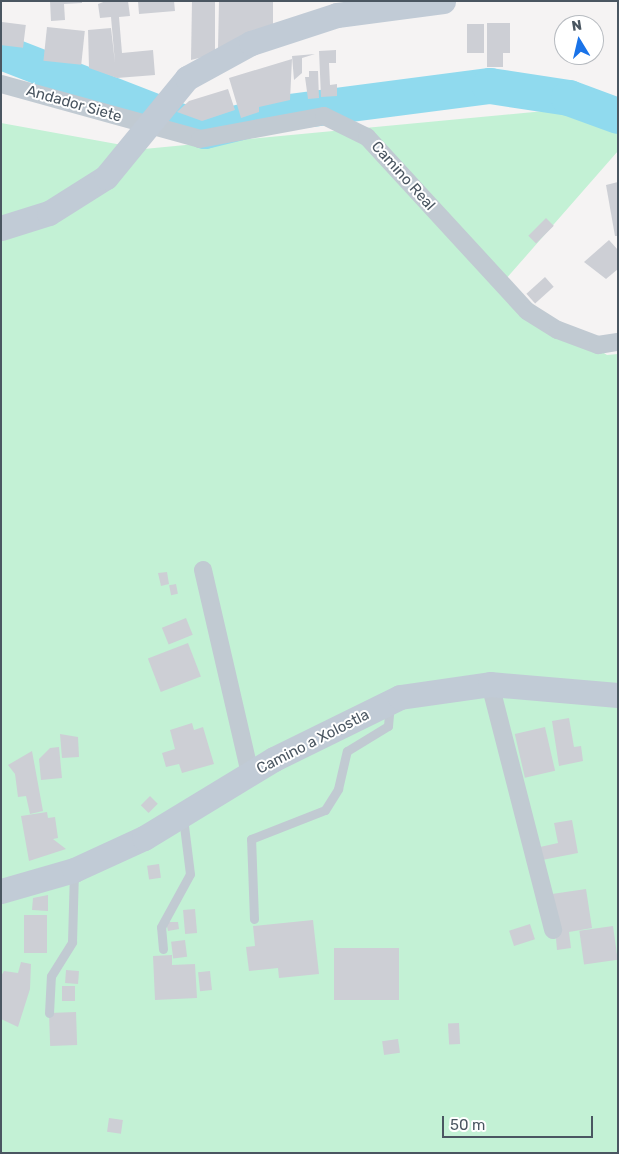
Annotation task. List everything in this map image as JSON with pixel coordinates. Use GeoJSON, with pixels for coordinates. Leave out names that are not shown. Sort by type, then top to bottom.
{"type":"FeatureCollection","features":[{"type":"Feature","properties":{"kind":"street"},"geometry":{"type":"LineString","coordinates":[[1,228],[49,214],[106,177],[150,120],[187,78],[251,44],[337,15],[444,1]]}},
{"type":"Feature","properties":{"kind":"street","name":"Andador Siete"},"geometry":{"type":"LineString","coordinates":[[1,84],[150,120]]}},
{"type":"Feature","properties":{"kind":"street","name":"Camino Real"},"geometry":{"type":"LineString","coordinates":[[150,120],[200,139],[324,116],[367,137],[526,311],[558,330],[598,345],[618,342]]}},
{"type":"Feature","properties":{"kind":"street"},"geometry":{"type":"LineString","coordinates":[[203,570],[250,774]]}},
{"type":"Feature","properties":{"kind":"street"},"geometry":{"type":"LineString","coordinates":[[490,684],[553,930]]}},
{"type":"Feature","properties":{"kind":"street","name":"Camino a Xolostla"},"geometry":{"type":"LineString","coordinates":[[1,891],[74,870],[183,817],[250,774],[390,702],[490,684],[618,695]]}},
{"type":"Feature","properties":{"kind":"lane"},"geometry":{"type":"LineString","coordinates":[[254,919],[251,839],[325,810],[338,789],[347,751],[388,726],[390,702]]}},
{"type":"Feature","properties":{"kind":"lane"},"geometry":{"type":"LineString","coordinates":[[163,950],[161,927],[190,874],[183,817]]}},
{"type":"Feature","properties":{"kind":"lane"},"geometry":{"type":"LineString","coordinates":[[49,1013],[51,976],[72,942],[74,870]]}},
{"type":"Feature","properties":{"kind":"green space"},"geometry":{"type":"Polygon","coordinates":[[[618,104],[618,151],[498,288],[607,355],[618,354],[618,1153],[1,1153],[1,123],[144,149],[618,104]]]}},
{"type":"Feature","properties":{"kind":"building"},"geometry":{"type":"Polygon","coordinates":[[[50,1],[82,1],[82,3],[64,4],[65,20],[51,21],[50,1]]]}},
{"type":"Feature","properties":{"kind":"building"},"geometry":{"type":"Polygon","coordinates":[[[106,1],[128,1],[130,16],[119,17],[122,53],[153,50],[155,75],[117,78],[89,68],[88,30],[111,28],[115,63],[111,17],[100,18],[98,4],[106,1]]]}},
{"type":"Feature","properties":{"kind":"building"},"geometry":{"type":"Polygon","coordinates":[[[138,1],[174,1],[175,11],[139,14],[138,1]]]}},
{"type":"Feature","properties":{"kind":"building"},"geometry":{"type":"Polygon","coordinates":[[[192,1],[215,1],[215,54],[191,60],[192,1]]]}},
{"type":"Feature","properties":{"kind":"building"},"geometry":{"type":"Polygon","coordinates":[[[219,1],[273,1],[273,27],[218,49],[219,1]]]}},
{"type":"Feature","properties":{"kind":"building"},"geometry":{"type":"Polygon","coordinates":[[[2,22],[26,25],[23,48],[1,45],[2,22]]]}},
{"type":"Feature","properties":{"kind":"building"},"geometry":{"type":"Polygon","coordinates":[[[487,23],[510,23],[510,53],[503,53],[503,67],[487,67],[487,23]]]}},
{"type":"Feature","properties":{"kind":"building"},"geometry":{"type":"Polygon","coordinates":[[[467,24],[484,24],[484,53],[467,53],[467,24]]]}},
{"type":"Feature","properties":{"kind":"building"},"geometry":{"type":"Polygon","coordinates":[[[47,27],[85,31],[81,65],[43,61],[47,27]]]}},
{"type":"Feature","properties":{"kind":"building"},"geometry":{"type":"Polygon","coordinates":[[[336,50],[336,63],[329,63],[330,85],[337,84],[337,96],[321,97],[319,51],[336,50]]]}},
{"type":"Feature","properties":{"kind":"building"},"geometry":{"type":"Polygon","coordinates":[[[315,54],[302,58],[302,73],[294,80],[292,56],[315,54]]]}},
{"type":"Feature","properties":{"kind":"building"},"geometry":{"type":"Polygon","coordinates":[[[292,59],[290,100],[259,107],[259,112],[241,118],[229,78],[292,59]]]}},
{"type":"Feature","properties":{"kind":"building"},"geometry":{"type":"Polygon","coordinates":[[[309,71],[318,71],[319,98],[308,99],[305,77],[309,77],[309,71]]]}},
{"type":"Feature","properties":{"kind":"building"},"geometry":{"type":"Polygon","coordinates":[[[228,89],[235,110],[202,121],[177,112],[189,101],[228,89]]]}},
{"type":"Feature","properties":{"kind":"building"},"geometry":{"type":"Polygon","coordinates":[[[618,182],[618,236],[615,236],[606,185],[618,182]]]}},
{"type":"Feature","properties":{"kind":"building"},"geometry":{"type":"Polygon","coordinates":[[[546,218],[554,226],[536,243],[528,236],[546,218]]]}},
{"type":"Feature","properties":{"kind":"building"},"geometry":{"type":"Polygon","coordinates":[[[609,240],[618,250],[618,269],[606,279],[584,262],[609,240]]]}},
{"type":"Feature","properties":{"kind":"building"},"geometry":{"type":"Polygon","coordinates":[[[545,277],[554,287],[535,303],[526,294],[545,277]]]}},
{"type":"Feature","properties":{"kind":"building"},"geometry":{"type":"Polygon","coordinates":[[[167,572],[169,584],[161,586],[158,573],[167,572]]]}},
{"type":"Feature","properties":{"kind":"building"},"geometry":{"type":"Polygon","coordinates":[[[176,584],[178,594],[171,595],[169,585],[176,584]]]}},
{"type":"Feature","properties":{"kind":"building"},"geometry":{"type":"Polygon","coordinates":[[[186,618],[193,635],[169,644],[162,628],[186,618]]]}},
{"type":"Feature","properties":{"kind":"building"},"geometry":{"type":"Polygon","coordinates":[[[188,643],[201,677],[161,692],[148,658],[188,643]]]}},
{"type":"Feature","properties":{"kind":"building"},"geometry":{"type":"Polygon","coordinates":[[[569,718],[574,747],[581,746],[583,761],[559,766],[552,721],[569,718]]]}},
{"type":"Feature","properties":{"kind":"building"},"geometry":{"type":"Polygon","coordinates":[[[192,723],[194,730],[203,727],[214,764],[182,773],[179,764],[166,767],[162,753],[175,749],[170,730],[192,723]]]}},
{"type":"Feature","properties":{"kind":"building"},"geometry":{"type":"Polygon","coordinates":[[[545,727],[555,771],[525,778],[515,734],[545,727]]]}},
{"type":"Feature","properties":{"kind":"building"},"geometry":{"type":"Polygon","coordinates":[[[60,734],[78,737],[79,757],[62,758],[60,734]]]}},
{"type":"Feature","properties":{"kind":"building"},"geometry":{"type":"Polygon","coordinates":[[[59,747],[62,778],[41,780],[39,759],[50,748],[59,747]]]}},
{"type":"Feature","properties":{"kind":"building"},"geometry":{"type":"Polygon","coordinates":[[[32,751],[43,811],[30,814],[26,796],[18,797],[15,774],[8,765],[32,751]]]}},
{"type":"Feature","properties":{"kind":"building"},"geometry":{"type":"Polygon","coordinates":[[[150,796],[158,804],[149,813],[141,805],[150,796]]]}},
{"type":"Feature","properties":{"kind":"building"},"geometry":{"type":"Polygon","coordinates":[[[47,812],[48,818],[55,817],[58,838],[53,839],[66,849],[29,861],[21,816],[47,812]]]}},
{"type":"Feature","properties":{"kind":"building"},"geometry":{"type":"Polygon","coordinates":[[[572,820],[578,853],[542,860],[540,847],[558,843],[554,823],[572,820]]]}},
{"type":"Feature","properties":{"kind":"building"},"geometry":{"type":"Polygon","coordinates":[[[159,864],[161,878],[149,880],[147,866],[159,864]]]}},
{"type":"Feature","properties":{"kind":"building"},"geometry":{"type":"Polygon","coordinates":[[[586,889],[592,928],[569,932],[571,948],[557,950],[552,894],[586,889]]]}},
{"type":"Feature","properties":{"kind":"building"},"geometry":{"type":"Polygon","coordinates":[[[48,895],[48,911],[32,910],[33,898],[48,895]]]}},
{"type":"Feature","properties":{"kind":"building"},"geometry":{"type":"Polygon","coordinates":[[[195,909],[197,933],[185,934],[183,910],[195,909]]]}},
{"type":"Feature","properties":{"kind":"building"},"geometry":{"type":"Polygon","coordinates":[[[24,915],[47,915],[47,953],[24,953],[24,915]]]}},
{"type":"Feature","properties":{"kind":"building"},"geometry":{"type":"Polygon","coordinates":[[[313,920],[319,974],[279,978],[278,968],[249,971],[246,947],[255,946],[253,926],[313,920]]]}},
{"type":"Feature","properties":{"kind":"building"},"geometry":{"type":"Polygon","coordinates":[[[166,922],[178,922],[179,929],[168,931],[166,922]]]}},
{"type":"Feature","properties":{"kind":"building"},"geometry":{"type":"Polygon","coordinates":[[[530,924],[535,939],[514,946],[509,931],[530,924]]]}},
{"type":"Feature","properties":{"kind":"building"},"geometry":{"type":"Polygon","coordinates":[[[613,926],[618,960],[584,964],[579,931],[613,926]]]}},
{"type":"Feature","properties":{"kind":"building"},"geometry":{"type":"Polygon","coordinates":[[[185,940],[187,957],[173,959],[171,942],[185,940]]]}},
{"type":"Feature","properties":{"kind":"building"},"geometry":{"type":"Polygon","coordinates":[[[334,948],[399,948],[399,1000],[334,1000],[334,948]]]}},
{"type":"Feature","properties":{"kind":"building"},"geometry":{"type":"Polygon","coordinates":[[[172,955],[172,965],[195,964],[197,998],[155,1000],[153,956],[172,955]]]}},
{"type":"Feature","properties":{"kind":"building"},"geometry":{"type":"Polygon","coordinates":[[[21,962],[31,964],[30,989],[18,1027],[1,1019],[1,976],[4,971],[18,973],[21,962]]]}},
{"type":"Feature","properties":{"kind":"building"},"geometry":{"type":"Polygon","coordinates":[[[66,970],[79,971],[78,984],[65,983],[66,970]]]}},
{"type":"Feature","properties":{"kind":"building"},"geometry":{"type":"Polygon","coordinates":[[[210,971],[212,990],[200,991],[198,972],[210,971]]]}},
{"type":"Feature","properties":{"kind":"building"},"geometry":{"type":"Polygon","coordinates":[[[62,986],[75,986],[75,1001],[62,1001],[62,986]]]}},
{"type":"Feature","properties":{"kind":"building"},"geometry":{"type":"Polygon","coordinates":[[[76,1012],[77,1045],[50,1046],[49,1013],[76,1012]]]}},
{"type":"Feature","properties":{"kind":"building"},"geometry":{"type":"Polygon","coordinates":[[[459,1023],[460,1044],[449,1045],[448,1024],[459,1023]]]}},
{"type":"Feature","properties":{"kind":"building"},"geometry":{"type":"Polygon","coordinates":[[[398,1039],[400,1053],[384,1055],[382,1041],[398,1039]]]}},
{"type":"Feature","properties":{"kind":"building"},"geometry":{"type":"Polygon","coordinates":[[[109,1118],[123,1120],[121,1134],[107,1132],[109,1118]]]}},
{"type":"Feature","properties":{"kind":"waterway"},"geometry":{"type":"LineString","coordinates":[[9,55],[205,131],[274,114],[490,86],[569,98],[618,116]]}}]}
